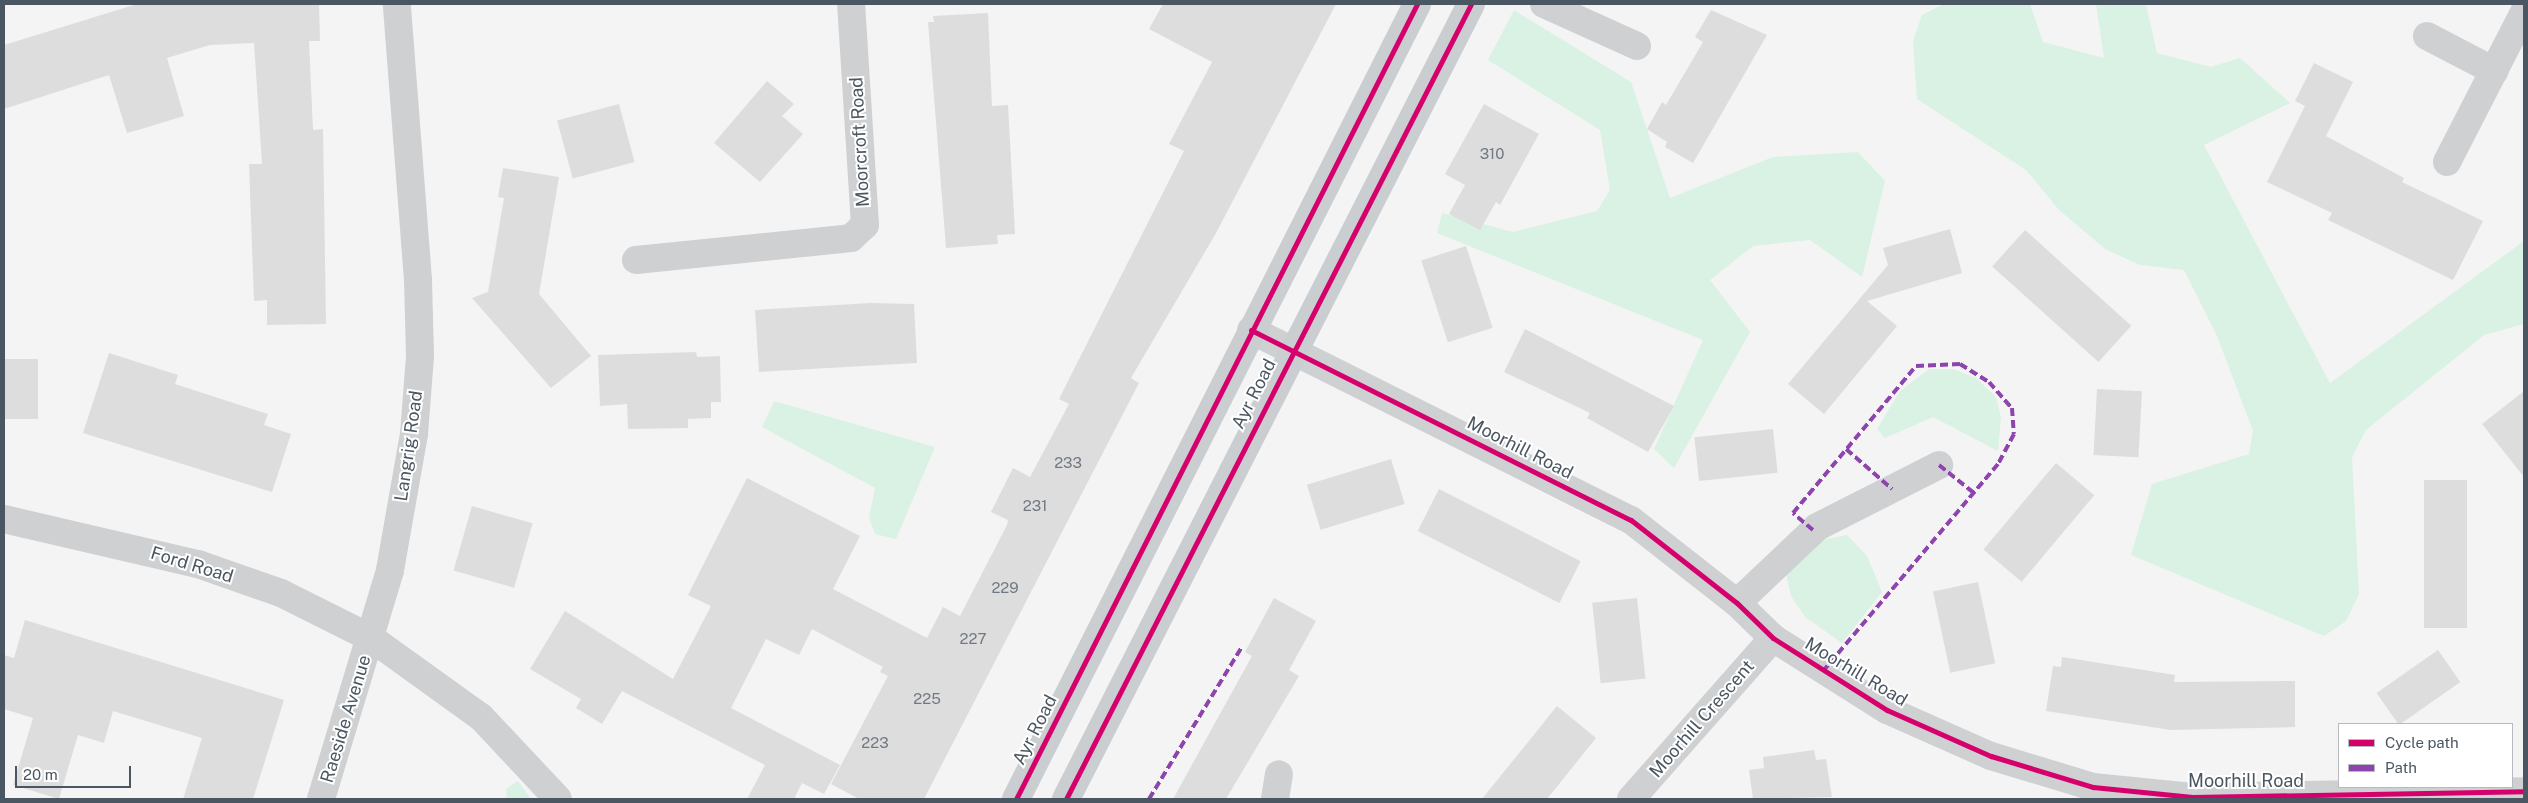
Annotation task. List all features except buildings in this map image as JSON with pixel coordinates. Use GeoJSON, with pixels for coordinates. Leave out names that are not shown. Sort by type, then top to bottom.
{"type":"FeatureCollection","features":[{"type":"Feature","properties":{"kind":"main road","name":"Ayr Road"},"geometry":{"type":"LineString","coordinates":[[1016,799],[1417,4]]}},
{"type":"Feature","properties":{"kind":"main road","name":"Ayr Road"},"geometry":{"type":"LineString","coordinates":[[1066,799],[1292,349],[1471,4]]}},
{"type":"Feature","properties":{"kind":"street","name":"Langrig Road"},"geometry":{"type":"LineString","coordinates":[[371,638],[390,570],[414,434],[420,356],[396,4]]}},
{"type":"Feature","properties":{"kind":"street","name":"Moorcroft Road"},"geometry":{"type":"LineString","coordinates":[[636,260],[851,238],[865,225],[851,4]]}},
{"type":"Feature","properties":{"kind":"street"},"geometry":{"type":"LineString","coordinates":[[1544,4],[1637,46]]}},
{"type":"Feature","properties":{"kind":"street"},"geometry":{"type":"LineString","coordinates":[[2448,162],[2524,12]]}},
{"type":"Feature","properties":{"kind":"street"},"geometry":{"type":"LineString","coordinates":[[2427,36],[2494,71]]}},
{"type":"Feature","properties":{"kind":"street","name":"Moorhill Road"},"geometry":{"type":"LineString","coordinates":[[1251,330],[1631,520],[1737,603],[1773,638],[1887,710],[1991,756],[2093,787],[2193,797],[2524,791]]}},
{"type":"Feature","properties":{"kind":"street"},"geometry":{"type":"LineString","coordinates":[[1737,603],[1817,526],[1939,465]]}},
{"type":"Feature","properties":{"kind":"street","name":"Ford Road"},"geometry":{"type":"LineString","coordinates":[[4,519],[198,564],[281,593],[371,638]]}},
{"type":"Feature","properties":{"kind":"street","name":"Raeside Avenue"},"geometry":{"type":"LineString","coordinates":[[321,799],[371,638]]}},
{"type":"Feature","properties":{"kind":"street"},"geometry":{"type":"LineString","coordinates":[[371,638],[480,717],[558,799]]}},
{"type":"Feature","properties":{"kind":"street","name":"Moorhill Crescent"},"geometry":{"type":"LineString","coordinates":[[1631,799],[1773,638]]}},
{"type":"Feature","properties":{"kind":"green space"},"geometry":{"type":"Polygon","coordinates":[[[1944,4],[2030,4],[2043,42],[2104,58],[2096,4],[2146,4],[2157,53],[2211,67],[2240,58],[2290,103],[2204,145],[2330,383],[2524,241],[2524,324],[2484,335],[2366,430],[2352,457],[2359,594],[2346,621],[2324,636],[2131,555],[2152,484],[2249,454],[2253,431],[2217,336],[2184,270],[2140,265],[2105,249],[2059,210],[2026,170],[1917,99],[1913,41],[1922,15],[1944,4]]]}},
{"type":"Feature","properties":{"kind":"green space"},"geometry":{"type":"Polygon","coordinates":[[[1514,10],[1631,82],[1670,198],[1773,157],[1858,152],[1885,181],[1862,277],[1810,240],[1753,246],[1710,280],[1750,332],[1674,468],[1654,449],[1703,340],[1437,233],[1442,213],[1513,232],[1597,211],[1610,190],[1600,130],[1488,60],[1514,10]]]}},
{"type":"Feature","properties":{"kind":"green space"},"geometry":{"type":"Polygon","coordinates":[[[1929,369],[1953,369],[1976,378],[1996,397],[2001,417],[1998,451],[1933,417],[1885,438],[1877,429],[1900,391],[1929,369]]]}},
{"type":"Feature","properties":{"kind":"green space"},"geometry":{"type":"Polygon","coordinates":[[[774,401],[935,447],[896,539],[875,534],[869,518],[875,488],[762,427],[774,401]]]}},
{"type":"Feature","properties":{"kind":"green space"},"geometry":{"type":"Polygon","coordinates":[[[1847,535],[1867,556],[1882,592],[1842,643],[1805,617],[1791,596],[1786,573],[1820,540],[1847,535]]]}},
{"type":"Feature","properties":{"kind":"green space"},"geometry":{"type":"Polygon","coordinates":[[[518,781],[531,799],[507,799],[506,789],[518,781]]]}},
{"type":"Feature","properties":{"kind":"marked path"},"geometry":{"type":"LineString","coordinates":[[1813,530],[1793,513],[1916,366],[1960,364],[1989,382],[2012,408],[2014,434],[1998,464],[1824,670]]}},
{"type":"Feature","properties":{"kind":"marked path"},"geometry":{"type":"LineString","coordinates":[[1846,449],[1892,489]]}},
{"type":"Feature","properties":{"kind":"marked path"},"geometry":{"type":"LineString","coordinates":[[1939,465],[1974,493]]}},
{"type":"Feature","properties":{"kind":"marked path"},"geometry":{"type":"LineString","coordinates":[[1149,799],[1241,648]]}},
{"type":"Feature","properties":{"kind":"cycle path"},"geometry":{"type":"LineString","coordinates":[[1016,799],[1417,4]]}},
{"type":"Feature","properties":{"kind":"cycle path"},"geometry":{"type":"LineString","coordinates":[[1066,799],[1471,4]]}},
{"type":"Feature","properties":{"kind":"cycle path"},"geometry":{"type":"LineString","coordinates":[[1251,330],[1631,520],[1737,603],[1773,638],[1887,710],[1991,756],[2093,787],[2193,797],[2524,791]]}}]}
